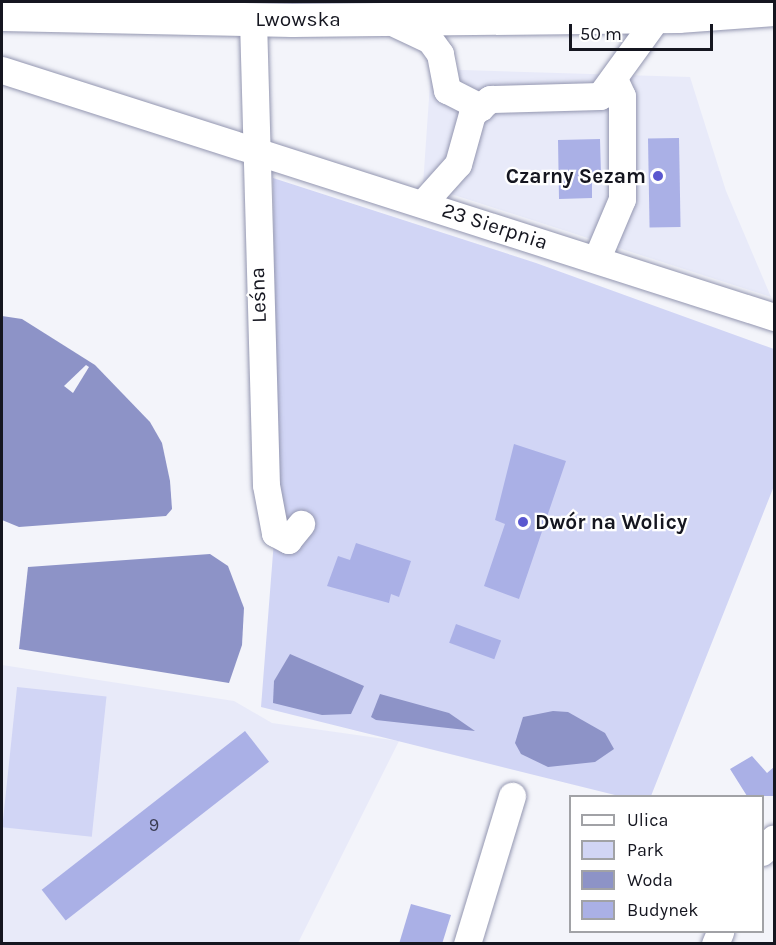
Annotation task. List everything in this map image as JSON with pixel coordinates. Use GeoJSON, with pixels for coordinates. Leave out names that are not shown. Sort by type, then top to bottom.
{"type":"FeatureCollection","features":[{"type":"Feature","properties":{"kind":"main road","name":"Lwowska"},"geometry":{"type":"LineString","coordinates":[[5,7],[145,2]]}},
{"type":"Feature","properties":{"kind":"main road"},"geometry":{"type":"LineString","coordinates":[[755,2],[774,3]]}},
{"type":"Feature","properties":{"kind":"main road","name":"Lwowska"},"geometry":{"type":"LineString","coordinates":[[5,7],[253,20],[658,16],[774,9]]}},
{"type":"Feature","properties":{"kind":"street"},"geometry":{"type":"LineString","coordinates":[[423,203],[458,164],[472,114],[490,99],[600,96],[615,81],[634,49],[658,16]]}},
{"type":"Feature","properties":{"kind":"street"},"geometry":{"type":"LineString","coordinates":[[383,19],[430,40],[440,54],[447,90],[481,107]]}},
{"type":"Feature","properties":{"kind":"street","name":"Leśna"},"geometry":{"type":"LineString","coordinates":[[253,20],[266,485],[275,533],[288,540],[301,524]]}},
{"type":"Feature","properties":{"kind":"street","name":"23 Sierpnia"},"geometry":{"type":"LineString","coordinates":[[2,70],[597,258],[774,317]]}},
{"type":"Feature","properties":{"kind":"street"},"geometry":{"type":"LineString","coordinates":[[597,258],[622,200],[622,96],[615,81]]}},
{"type":"Feature","properties":{"kind":"street"},"geometry":{"type":"LineString","coordinates":[[215,136],[255,105]]}},
{"type":"Feature","properties":{"kind":"street"},"geometry":{"type":"LineString","coordinates":[[467,944],[512,796]]}},
{"type":"Feature","properties":{"kind":"street"},"geometry":{"type":"LineString","coordinates":[[764,850],[774,838]]}},
{"type":"Feature","properties":{"kind":"shaded area"},"geometry":{"type":"Polygon","coordinates":[[[431,69],[690,77],[726,191],[771,297],[423,185],[431,69]]]}},
{"type":"Feature","properties":{"kind":"shaded area"},"geometry":{"type":"Polygon","coordinates":[[[2,665],[234,701],[272,723],[399,741],[298,943],[2,943],[2,665]]]}},
{"type":"Feature","properties":{"kind":"green space"},"geometry":{"type":"Polygon","coordinates":[[[273,178],[536,263],[774,349],[774,486],[651,795],[615,795],[261,707],[277,502],[273,178]]]}},
{"type":"Feature","properties":{"kind":"green space"},"geometry":{"type":"Polygon","coordinates":[[[17,687],[107,696],[92,837],[2,827],[17,687]]]}},
{"type":"Feature","properties":{"kind":"water"},"geometry":{"type":"Polygon","coordinates":[[[2,316],[22,319],[95,365],[150,422],[162,443],[170,481],[172,509],[166,516],[19,527],[2,520],[2,316]]]}},
{"type":"Feature","properties":{"kind":"water"},"geometry":{"type":"Polygon","coordinates":[[[210,554],[228,566],[244,608],[242,645],[229,683],[19,649],[28,567],[210,554]]]}},
{"type":"Feature","properties":{"kind":"water"},"geometry":{"type":"Polygon","coordinates":[[[290,654],[364,686],[351,714],[322,715],[273,703],[274,681],[290,654]]]}},
{"type":"Feature","properties":{"kind":"water"},"geometry":{"type":"Polygon","coordinates":[[[380,694],[449,713],[475,731],[376,720],[371,717],[380,694]]]}},
{"type":"Feature","properties":{"kind":"water"},"geometry":{"type":"Polygon","coordinates":[[[553,711],[568,712],[605,733],[614,749],[595,762],[548,767],[521,754],[515,743],[523,717],[553,711]]]}},
{"type":"Feature","properties":{"kind":"pier"},"geometry":{"type":"Polygon","coordinates":[[[86,365],[89,367],[73,393],[64,386],[86,365]]]}},
{"type":"Feature","properties":{"kind":"building"},"geometry":{"type":"Polygon","coordinates":[[[679,138],[681,227],[650,228],[648,139],[679,138]]]}},
{"type":"Feature","properties":{"kind":"building"},"geometry":{"type":"Polygon","coordinates":[[[600,139],[601,175],[592,176],[592,198],[559,199],[558,140],[600,139]]]}},
{"type":"Feature","properties":{"kind":"building","name":"Dwór na Wolicy"},"geometry":{"type":"Polygon","coordinates":[[[514,444],[566,461],[519,599],[484,586],[505,524],[495,520],[514,444]]]}},
{"type":"Feature","properties":{"kind":"building"},"geometry":{"type":"Polygon","coordinates":[[[356,543],[411,561],[399,597],[391,594],[389,603],[327,586],[338,556],[350,560],[356,543]]]}},
{"type":"Feature","properties":{"kind":"building"},"geometry":{"type":"Polygon","coordinates":[[[456,624],[501,640],[494,659],[449,643],[456,624]]]}},
{"type":"Feature","properties":{"kind":"building"},"geometry":{"type":"Polygon","coordinates":[[[245,731],[269,762],[66,921],[42,890],[245,731]]]}},
{"type":"Feature","properties":{"kind":"building"},"geometry":{"type":"Polygon","coordinates":[[[752,756],[767,773],[774,767],[774,796],[746,795],[730,769],[752,756]]]}},
{"type":"Feature","properties":{"kind":"building"},"geometry":{"type":"Polygon","coordinates":[[[411,904],[451,915],[442,944],[399,944],[411,904]]]}},
{"type":"Feature","properties":{"kind":"place","name":"Czarny Sezam"},"geometry":{"type":"Point","coordinates":[658,176]}},
{"type":"Feature","properties":{"kind":"place","name":"Dwór na Wolicy"},"geometry":{"type":"Point","coordinates":[523,522]}}]}
